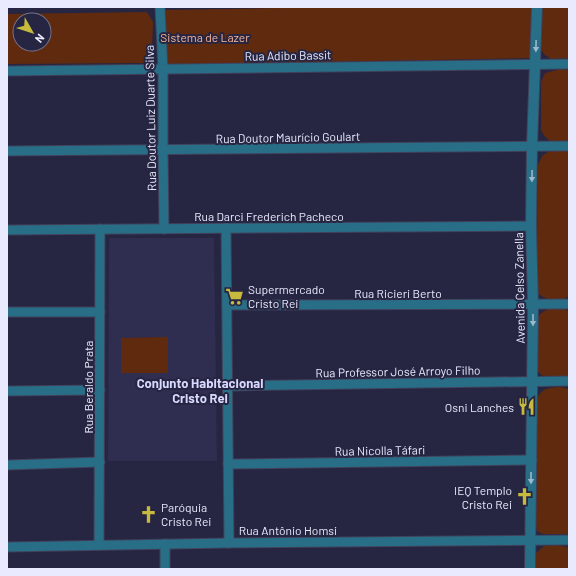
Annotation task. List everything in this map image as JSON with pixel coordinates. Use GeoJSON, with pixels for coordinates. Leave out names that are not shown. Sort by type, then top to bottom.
{"type":"FeatureCollection","features":[{"type":"Feature","properties":{"kind":"street","name":"Rua Doutor Luiz Duarte Silva"},"geometry":{"type":"LineString","coordinates":[[160,7],[163,69],[162,150],[164,229]]}},
{"type":"Feature","properties":{"kind":"street","name":"Avenida Celso Zanella"},"geometry":{"type":"LineString","coordinates":[[530,569],[533,382],[531,226],[537,7]]}},
{"type":"Feature","properties":{"kind":"street","name":"Rua Adibo Bassit"},"geometry":{"type":"LineString","coordinates":[[7,71],[569,64]]}},
{"type":"Feature","properties":{"kind":"street","name":"Rua Doutor Maurício Goulart"},"geometry":{"type":"LineString","coordinates":[[7,151],[569,146]]}},
{"type":"Feature","properties":{"kind":"street","name":"Rua Darci Frederich Pacheco"},"geometry":{"type":"LineString","coordinates":[[7,230],[531,226]]}},
{"type":"Feature","properties":{"kind":"street"},"geometry":{"type":"LineString","coordinates":[[226,228],[229,543]]}},
{"type":"Feature","properties":{"kind":"street","name":"Rua Beraldo Prata"},"geometry":{"type":"LineString","coordinates":[[99,545],[100,229]]}},
{"type":"Feature","properties":{"kind":"street","name":"Rua Ricieri Berto"},"geometry":{"type":"LineString","coordinates":[[227,305],[569,304]]}},
{"type":"Feature","properties":{"kind":"street"},"geometry":{"type":"LineString","coordinates":[[7,312],[100,312]]}},
{"type":"Feature","properties":{"kind":"street","name":"Rua Professor José Arroyo Filho"},"geometry":{"type":"LineString","coordinates":[[227,386],[569,381]]}},
{"type":"Feature","properties":{"kind":"street"},"geometry":{"type":"LineString","coordinates":[[7,391],[100,390]]}},
{"type":"Feature","properties":{"kind":"street","name":"Rua Nicolla Táfari"},"geometry":{"type":"LineString","coordinates":[[228,464],[532,460]]}},
{"type":"Feature","properties":{"kind":"street"},"geometry":{"type":"LineString","coordinates":[[7,465],[100,462]]}},
{"type":"Feature","properties":{"kind":"street","name":"Rua Antônio Homsi"},"geometry":{"type":"LineString","coordinates":[[7,547],[229,543],[569,540]]}},
{"type":"Feature","properties":{"kind":"street"},"geometry":{"type":"LineString","coordinates":[[165,544],[165,569]]}},
{"type":"Feature","properties":{"kind":"shaded area"},"geometry":{"type":"Polygon","coordinates":[[[109,238],[214,238],[217,461],[108,461],[109,238]]]}},
{"type":"Feature","properties":{"kind":"green space","name":"Sistema de Lazer"},"geometry":{"type":"Polygon","coordinates":[[[335,7],[532,7],[532,58],[168,65],[164,10],[335,7]]]}},
{"type":"Feature","properties":{"kind":"green space"},"geometry":{"type":"Polygon","coordinates":[[[544,7],[569,7],[568,58],[551,59],[541,50],[539,16],[544,7]]]}},
{"type":"Feature","properties":{"kind":"green space","name":"Sistema de Lazer"},"geometry":{"type":"Polygon","coordinates":[[[147,12],[153,22],[152,50],[146,63],[7,64],[7,14],[12,14],[12,52],[52,52],[52,13],[147,12]]]}},
{"type":"Feature","properties":{"kind":"green space"},"geometry":{"type":"Polygon","coordinates":[[[561,69],[569,70],[569,141],[560,143],[549,140],[541,130],[541,82],[545,73],[561,69]]]}},
{"type":"Feature","properties":{"kind":"green space"},"geometry":{"type":"Polygon","coordinates":[[[551,150],[569,151],[569,296],[560,300],[548,299],[536,292],[538,165],[542,156],[551,150]]]}},
{"type":"Feature","properties":{"kind":"green space"},"geometry":{"type":"Polygon","coordinates":[[[551,307],[564,308],[569,312],[569,377],[545,378],[536,370],[536,322],[540,314],[551,307]]]}},
{"type":"Feature","properties":{"kind":"green space"},"geometry":{"type":"Polygon","coordinates":[[[168,337],[168,373],[121,373],[121,338],[168,337]]]}},
{"type":"Feature","properties":{"kind":"green space"},"geometry":{"type":"Polygon","coordinates":[[[560,387],[569,389],[569,533],[543,534],[537,531],[536,525],[536,400],[540,393],[545,389],[560,387]]]}},
{"type":"Feature","properties":{"kind":"green space"},"geometry":{"type":"Polygon","coordinates":[[[555,545],[567,547],[569,550],[569,569],[534,569],[536,553],[544,546],[555,545]]]}},
{"type":"Feature","properties":{"kind":"place","name":"Supermercado Cristo Rei"},"geometry":{"type":"Point","coordinates":[235,296]}},
{"type":"Feature","properties":{"kind":"place","name":"Osni Lanches"},"geometry":{"type":"Point","coordinates":[527,407]}},
{"type":"Feature","properties":{"kind":"place","name":"IEQ Templo Cristo Rei"},"geometry":{"type":"Point","coordinates":[525,497]}},
{"type":"Feature","properties":{"kind":"place","name":"Paróquia Cristo Rei"},"geometry":{"type":"Point","coordinates":[148,514]}},
{"type":"Feature","properties":{"kind":"district","name":"Conjunto Habitacional Cristo Rei"},"geometry":{"type":"Point","coordinates":[200,390]}}]}
